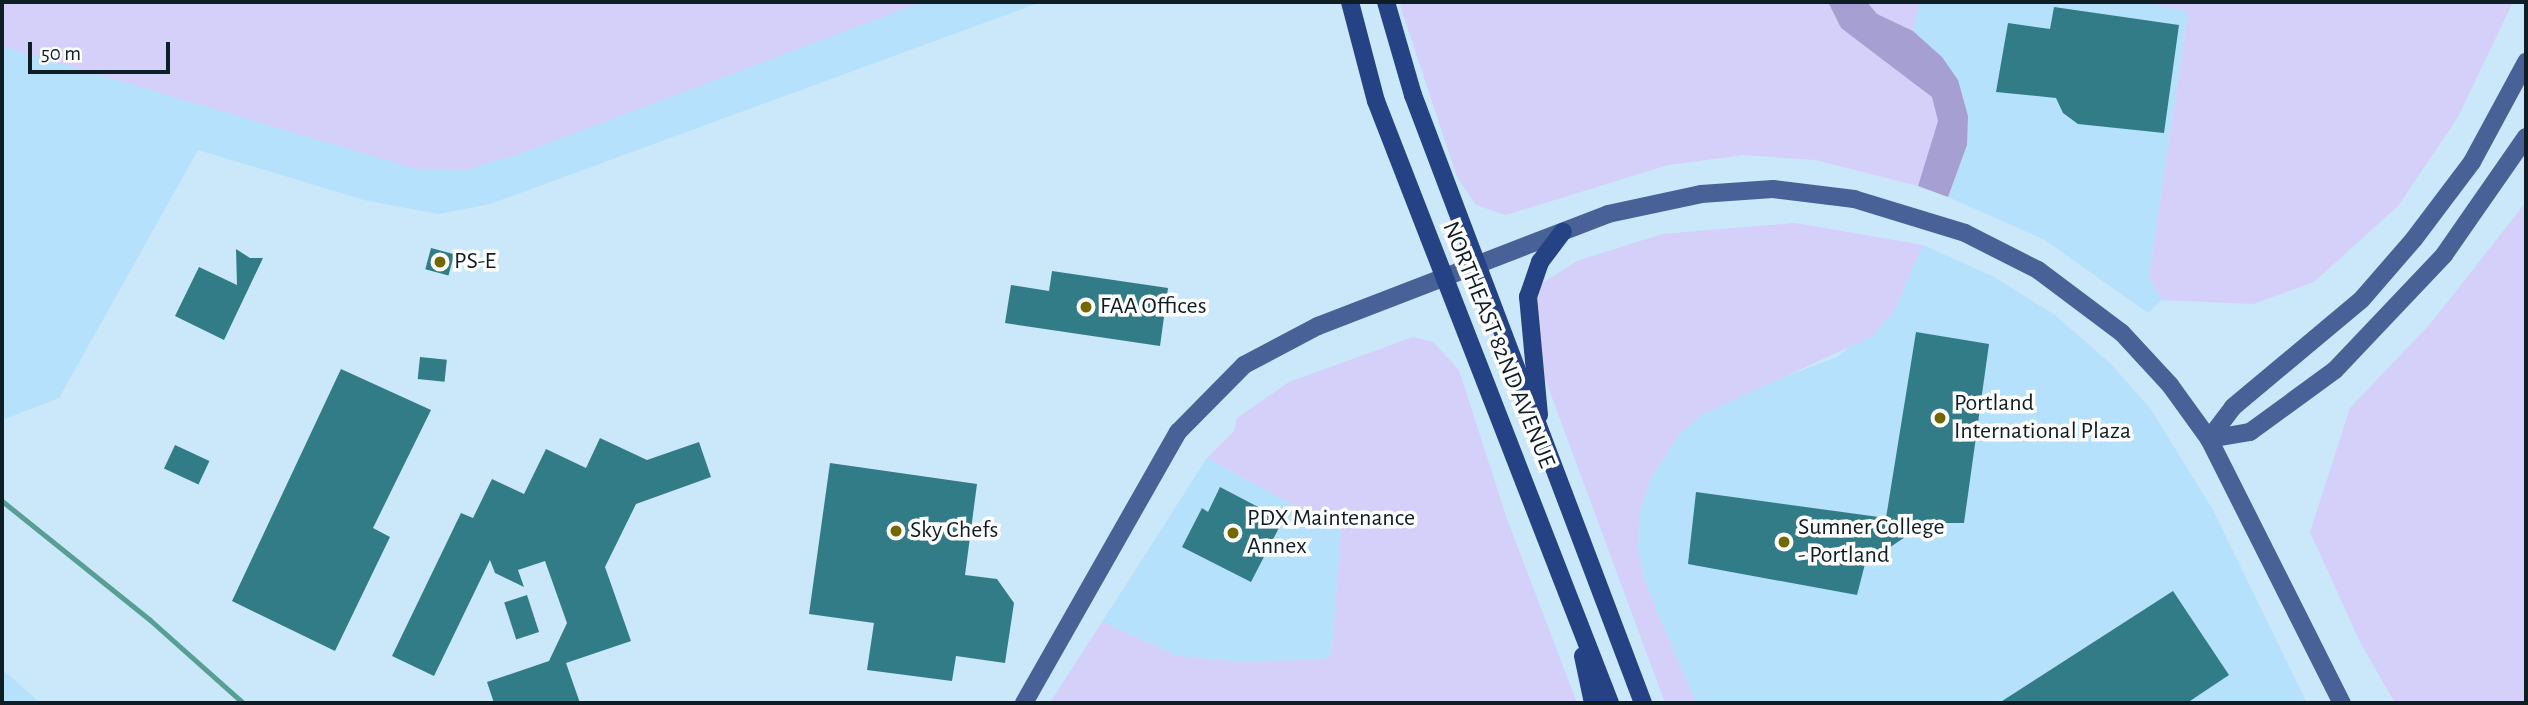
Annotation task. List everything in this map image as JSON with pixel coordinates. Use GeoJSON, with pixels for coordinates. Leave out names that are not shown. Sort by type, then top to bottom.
{"type":"FeatureCollection","features":[{"type":"Feature","properties":{"kind":"main road","name":"NORTHEAST 82ND AVENUE"},"geometry":{"type":"LineString","coordinates":[[1350,2],[1376,101],[1610,703]]}},
{"type":"Feature","properties":{"kind":"main road","name":"NORTHEAST 82ND AVENUE"},"geometry":{"type":"LineString","coordinates":[[1386,2],[1399,57],[1643,703]]}},
{"type":"Feature","properties":{"kind":"main road"},"geometry":{"type":"LineString","coordinates":[[1540,432],[1528,298],[1540,262],[1563,232]]}},
{"type":"Feature","properties":{"kind":"main road"},"geometry":{"type":"LineString","coordinates":[[1569,594],[1593,703]]}},
{"type":"Feature","properties":{"kind":"street"},"geometry":{"type":"LineString","coordinates":[[2209,439],[2233,407],[2362,299],[2414,239],[2472,162],[2526,62]]}},
{"type":"Feature","properties":{"kind":"street"},"geometry":{"type":"LineString","coordinates":[[2209,439],[2250,432],[2362,344],[2458,238],[2526,137]]}},
{"type":"Feature","properties":{"kind":"street"},"geometry":{"type":"LineString","coordinates":[[1024,703],[1172,443],[1214,390],[1286,340],[1563,232],[1640,205],[1735,190],[1827,195],[1927,218],[2009,253],[2097,311],[2147,358],[2209,439],[2342,703]]}},
{"type":"Feature","properties":{"kind":"shaded area"},"geometry":{"type":"Polygon","coordinates":[[[2,2],[1041,2],[490,204],[438,214],[364,200],[198,150],[59,398],[2,420],[2,2]]]}},
{"type":"Feature","properties":{"kind":"shaded area"},"geometry":{"type":"Polygon","coordinates":[[[2,2],[922,2],[522,153],[465,170],[420,170],[2,46],[2,2]]]}},
{"type":"Feature","properties":{"kind":"shaded area"},"geometry":{"type":"Polygon","coordinates":[[[1399,2],[1828,2],[1841,28],[1932,96],[1938,121],[1918,186],[1815,160],[1744,155],[1668,165],[1506,215],[1476,205],[1457,177],[1399,2]]]}},
{"type":"Feature","properties":{"kind":"shaded area"},"geometry":{"type":"Polygon","coordinates":[[[1828,2],[1867,2],[1877,14],[1913,31],[1942,57],[1958,80],[1968,116],[1967,145],[1948,197],[1918,186],[1938,121],[1932,97],[1841,28],[1828,2]]]}},
{"type":"Feature","properties":{"kind":"shaded area"},"geometry":{"type":"Polygon","coordinates":[[[1867,2],[1920,2],[1913,31],[1877,14],[1867,2]]]}},
{"type":"Feature","properties":{"kind":"shaded area"},"geometry":{"type":"Polygon","coordinates":[[[1920,2],[2141,2],[2188,11],[2149,277],[2162,300],[2148,313],[2045,240],[1948,197],[1967,145],[1942,57],[1913,31],[1920,2]]]}},
{"type":"Feature","properties":{"kind":"shaded area"},"geometry":{"type":"Polygon","coordinates":[[[2141,2],[2513,2],[2458,117],[2398,206],[2314,282],[2253,304],[2162,300],[2149,277],[2188,12],[2141,2]]]}},
{"type":"Feature","properties":{"kind":"shaded area"},"geometry":{"type":"Polygon","coordinates":[[[2526,202],[2526,703],[2395,703],[2360,642],[2310,532],[2350,408],[2431,323],[2526,202]]]}},
{"type":"Feature","properties":{"kind":"shaded area"},"geometry":{"type":"Polygon","coordinates":[[[1795,223],[1923,245],[1894,311],[1873,336],[1699,416],[1679,435],[1651,478],[1639,515],[1638,550],[1646,585],[1696,703],[1665,703],[1543,373],[1537,303],[1541,284],[1577,261],[1662,234],[1795,223]]]}},
{"type":"Feature","properties":{"kind":"shaded area"},"geometry":{"type":"Polygon","coordinates":[[[1923,245],[1994,277],[2055,315],[2111,364],[2150,408],[2213,510],[2307,703],[1696,703],[1646,585],[1638,550],[1639,515],[1651,478],[1679,435],[1699,416],[1736,395],[1837,357],[1894,311],[1923,245]]]}},
{"type":"Feature","properties":{"kind":"shaded area"},"geometry":{"type":"Polygon","coordinates":[[[1413,337],[1433,342],[1459,370],[1506,516],[1577,703],[1051,701],[1102,622],[1177,656],[1243,662],[1326,659],[1332,650],[1341,531],[1207,458],[1234,431],[1237,418],[1289,382],[1413,337]]]}},
{"type":"Feature","properties":{"kind":"shaded area"},"geometry":{"type":"Polygon","coordinates":[[[1207,458],[1341,531],[1332,650],[1326,659],[1243,662],[1177,656],[1102,622],[1207,458]]]}},
{"type":"Feature","properties":{"kind":"shaded area"},"geometry":{"type":"Polygon","coordinates":[[[2,669],[40,703],[2,703],[2,669]]]}},
{"type":"Feature","properties":{"kind":"building"},"geometry":{"type":"Polygon","coordinates":[[[2054,7],[2179,25],[2164,133],[2078,124],[2063,113],[2056,98],[1996,92],[2008,23],[2050,29],[2054,7]]]}},
{"type":"Feature","properties":{"kind":"building","name":"PS-E"},"geometry":{"type":"Polygon","coordinates":[[[431,248],[454,254],[448,275],[425,269],[431,248]]]}},
{"type":"Feature","properties":{"kind":"building"},"geometry":{"type":"Polygon","coordinates":[[[236,249],[250,258],[263,258],[224,340],[175,316],[199,267],[237,285],[236,249]]]}},
{"type":"Feature","properties":{"kind":"building","name":"FAA Offices"},"geometry":{"type":"Polygon","coordinates":[[[1052,271],[1168,288],[1160,346],[1005,323],[1011,285],[1049,291],[1052,271]]]}},
{"type":"Feature","properties":{"kind":"building","name":"Portland International Plaza"},"geometry":{"type":"Polygon","coordinates":[[[1916,332],[1989,344],[1964,523],[1926,523],[1865,564],[1857,595],[1688,564],[1696,492],[1886,518],[1916,332]]]}},
{"type":"Feature","properties":{"kind":"building"},"geometry":{"type":"Polygon","coordinates":[[[420,357],[447,360],[445,382],[418,379],[420,357]]]}},
{"type":"Feature","properties":{"kind":"building"},"geometry":{"type":"Polygon","coordinates":[[[341,369],[431,410],[373,528],[390,537],[335,651],[232,601],[341,369]]]}},
{"type":"Feature","properties":{"kind":"building"},"geometry":{"type":"Polygon","coordinates":[[[600,438],[647,460],[699,442],[711,477],[636,504],[605,567],[631,641],[566,663],[580,703],[494,703],[487,682],[549,661],[567,623],[545,561],[518,570],[524,587],[495,573],[490,560],[434,676],[392,656],[461,513],[473,518],[492,479],[524,494],[546,449],[586,468],[600,438]]]}},
{"type":"Feature","properties":{"kind":"building"},"geometry":{"type":"Polygon","coordinates":[[[175,445],[209,461],[198,485],[164,469],[175,445]]]}},
{"type":"Feature","properties":{"kind":"building","name":"Sky Chefs"},"geometry":{"type":"Polygon","coordinates":[[[830,463],[977,484],[965,575],[997,579],[1014,603],[1005,663],[956,656],[952,681],[867,670],[874,623],[809,614],[830,463]]]}},
{"type":"Feature","properties":{"kind":"building","name":"PDX Maintenance Annex"},"geometry":{"type":"Polygon","coordinates":[[[1220,487],[1283,520],[1251,582],[1182,547],[1202,508],[1208,512],[1220,487]]]}},
{"type":"Feature","properties":{"kind":"building"},"geometry":{"type":"Polygon","coordinates":[[[2173,591],[2229,675],[2187,703],[1999,703],[2173,591]]]}},
{"type":"Feature","properties":{"kind":"building"},"geometry":{"type":"Polygon","coordinates":[[[527,595],[539,632],[516,640],[504,602],[527,595]]]}},
{"type":"Feature","properties":{"kind":"waterway"},"geometry":{"type":"LineString","coordinates":[[2,501],[150,620],[243,703]]}},
{"type":"Feature","properties":{"kind":"place","name":"PS-E"},"geometry":{"type":"Point","coordinates":[440,262]}},
{"type":"Feature","properties":{"kind":"place","name":"FAA Offices"},"geometry":{"type":"Point","coordinates":[1086,307]}},
{"type":"Feature","properties":{"kind":"place","name":"Portland International Plaza"},"geometry":{"type":"Point","coordinates":[1940,418]}},
{"type":"Feature","properties":{"kind":"place","name":"Sky Chefs"},"geometry":{"type":"Point","coordinates":[896,531]}},
{"type":"Feature","properties":{"kind":"place","name":"PDX Maintenance Annex"},"geometry":{"type":"Point","coordinates":[1233,533]}},
{"type":"Feature","properties":{"kind":"place","name":"Sumner College - Portland"},"geometry":{"type":"Point","coordinates":[1784,542]}}]}
